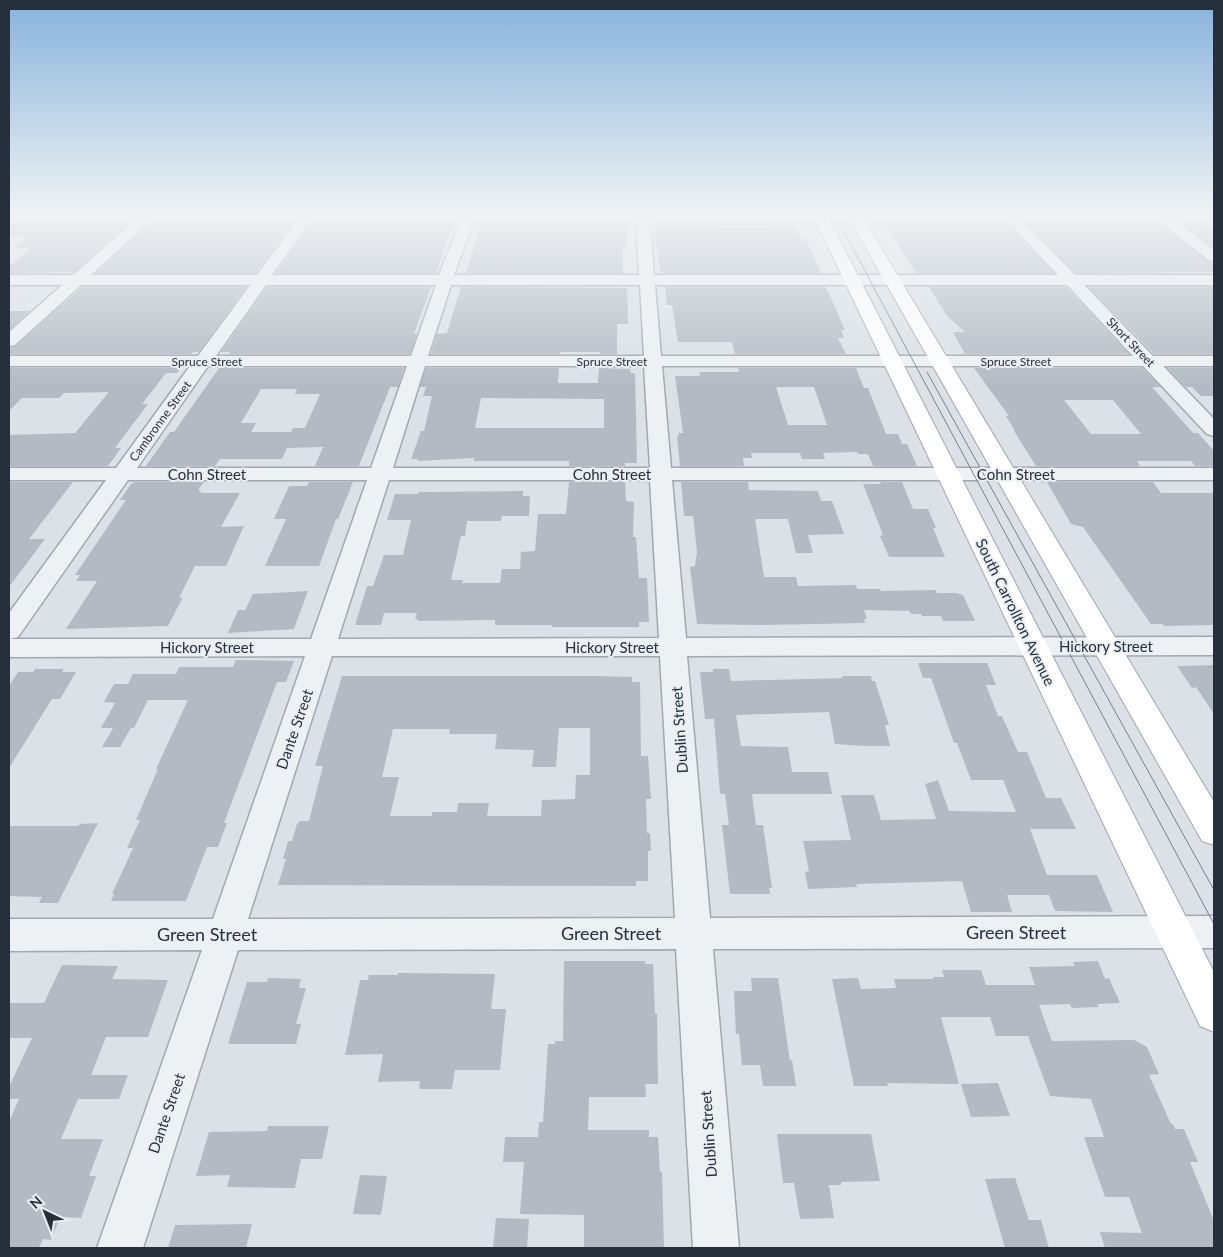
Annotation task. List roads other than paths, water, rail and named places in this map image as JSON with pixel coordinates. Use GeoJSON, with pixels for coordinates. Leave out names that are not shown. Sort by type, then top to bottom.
{"type":"FeatureCollection","features":[{"type":"Feature","properties":{"kind":"main road","name":"South Carrollton Avenue"},"geometry":{"type":"LineString","coordinates":[[847,270],[1214,1013]]}},
{"type":"Feature","properties":{"kind":"main road"},"geometry":{"type":"LineString","coordinates":[[886,270],[1214,832]]}},
{"type":"Feature","properties":{"kind":"street"},"geometry":{"type":"LineString","coordinates":[[9,341],[88,270]]}},
{"type":"Feature","properties":{"kind":"street","name":"Cambronne Street"},"geometry":{"type":"LineString","coordinates":[[9,631],[268,270]]}},
{"type":"Feature","properties":{"kind":"street","name":"Dante Street"},"geometry":{"type":"LineString","coordinates":[[120,1248],[449,270]]}},
{"type":"Feature","properties":{"kind":"street","name":"Dublin Street"},"geometry":{"type":"LineString","coordinates":[[646,270],[716,1248]]}},
{"type":"Feature","properties":{"kind":"street","name":"Short Street"},"geometry":{"type":"LineString","coordinates":[[1061,270],[1214,430]]}},
{"type":"Feature","properties":{"kind":"street"},"geometry":{"type":"LineString","coordinates":[[9,280],[1214,280]]}},
{"type":"Feature","properties":{"kind":"street","name":"Spruce Street"},"geometry":{"type":"LineString","coordinates":[[9,361],[1214,361]]}},
{"type":"Feature","properties":{"kind":"street","name":"Cohn Street"},"geometry":{"type":"LineString","coordinates":[[9,474],[1214,474]]}},
{"type":"Feature","properties":{"kind":"street","name":"Hickory Street"},"geometry":{"type":"LineString","coordinates":[[9,648],[1214,646]]}},
{"type":"Feature","properties":{"kind":"street","name":"Green Street"},"geometry":{"type":"LineString","coordinates":[[9,935],[1214,932]]}},
{"type":"Feature","properties":{"kind":"tram line"},"geometry":{"type":"LineString","coordinates":[[864,270],[1214,924]]}},
{"type":"Feature","properties":{"kind":"tram line"},"geometry":{"type":"LineString","coordinates":[[927,372],[1214,890]]}}]}
